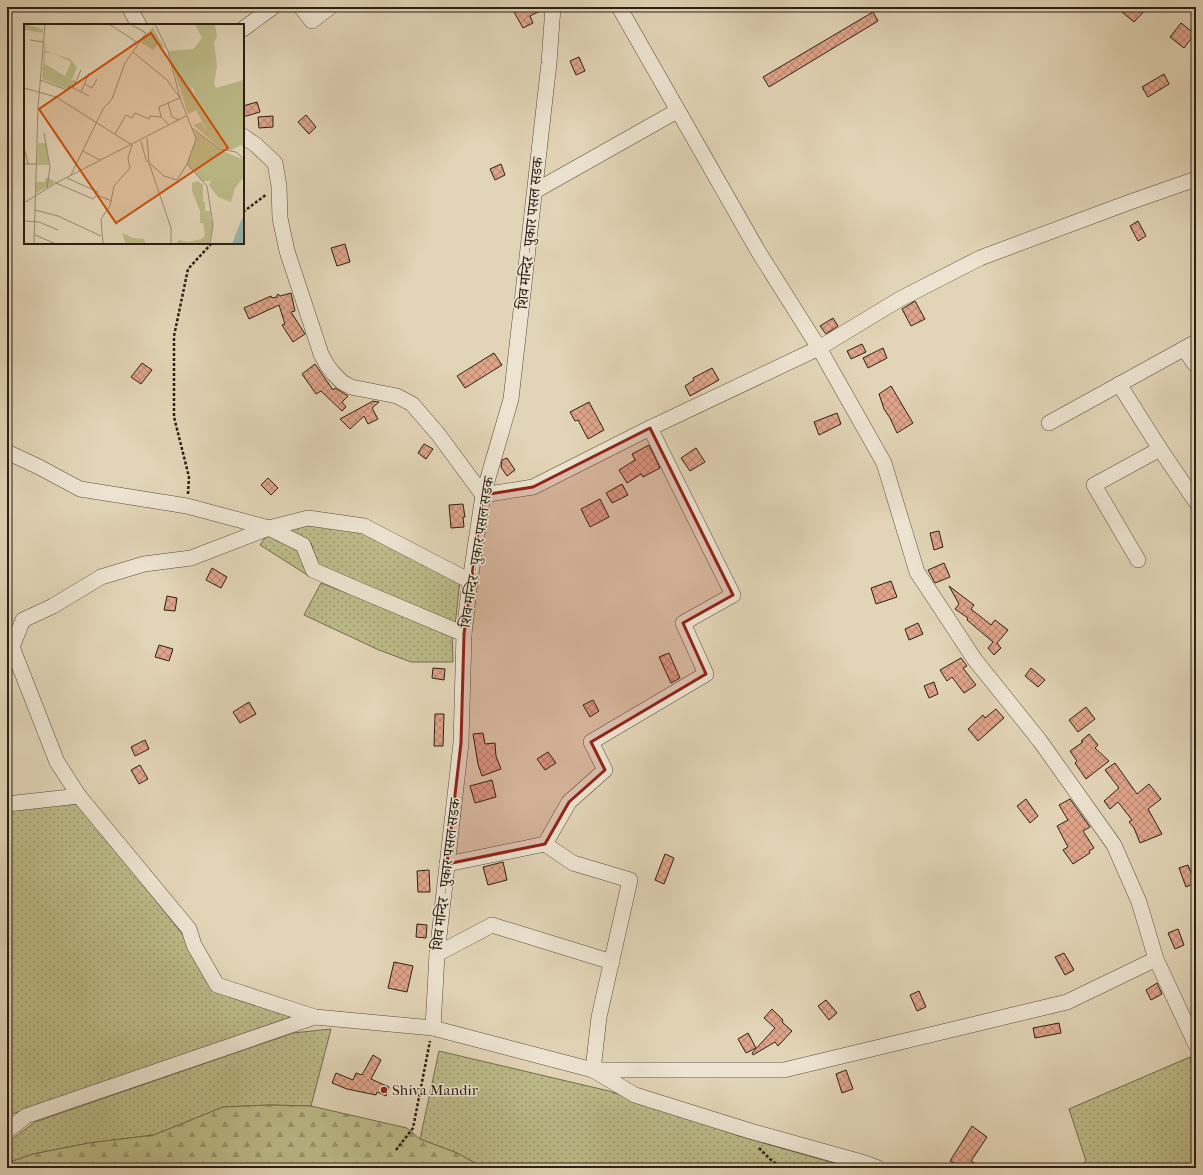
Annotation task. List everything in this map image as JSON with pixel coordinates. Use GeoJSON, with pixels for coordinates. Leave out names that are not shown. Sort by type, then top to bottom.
{"type":"FeatureCollection","features":[{"type":"Feature","properties":{"kind":"street"},"geometry":{"type":"LineString","coordinates":[[129,7],[138,24]]}},
{"type":"Feature","properties":{"kind":"street"},"geometry":{"type":"LineString","coordinates":[[244,28],[273,7]]}},
{"type":"Feature","properties":{"kind":"street"},"geometry":{"type":"LineString","coordinates":[[301,7],[312,21],[330,7]]}},
{"type":"Feature","properties":{"kind":"street","name":"शिव मन्दिर - पुकार पसल सडक"},"geometry":{"type":"LineString","coordinates":[[433,1028],[437,954],[461,743],[464,634],[470,581],[483,495],[511,398],[549,63],[553,7]]}},
{"type":"Feature","properties":{"kind":"street"},"geometry":{"type":"LineString","coordinates":[[619,7],[758,251],[819,348],[884,462],[917,572],[975,660],[1040,741],[1114,845],[1140,902],[1156,960],[1195,1038]]}},
{"type":"Feature","properties":{"kind":"street"},"geometry":{"type":"LineString","coordinates":[[535,191],[677,111]]}},
{"type":"Feature","properties":{"kind":"street"},"geometry":{"type":"LineString","coordinates":[[244,137],[256,145],[275,164],[279,186],[280,218],[286,251],[326,366],[342,382],[351,387],[397,396],[412,404],[438,434],[483,495],[534,488],[650,428],[819,348],[900,299],[980,258],[1196,179]]}},
{"type":"Feature","properties":{"kind":"street"},"geometry":{"type":"LineString","coordinates":[[1049,424],[1190,345],[1196,366]]}},
{"type":"Feature","properties":{"kind":"street"},"geometry":{"type":"LineString","coordinates":[[1119,384],[1196,502]]}},
{"type":"Feature","properties":{"kind":"street"},"geometry":{"type":"LineString","coordinates":[[544,844],[569,802],[605,770],[591,742],[706,674],[683,623],[733,595],[650,428]]}},
{"type":"Feature","properties":{"kind":"street"},"geometry":{"type":"LineString","coordinates":[[1138,560],[1094,485],[1160,449]]}},
{"type":"Feature","properties":{"kind":"street"},"geometry":{"type":"LineString","coordinates":[[7,452],[40,467],[80,489],[186,506],[269,528],[303,545],[313,570],[464,634]]}},
{"type":"Feature","properties":{"kind":"street"},"geometry":{"type":"LineString","coordinates":[[470,581],[364,526],[308,518],[269,528],[191,558],[144,564],[101,577],[53,606],[23,620],[12,648],[57,762],[79,796],[189,929],[194,945],[217,985],[315,1016],[433,1028],[593,1070],[784,1070],[1067,1002],[1156,960]]}},
{"type":"Feature","properties":{"kind":"street"},"geometry":{"type":"LineString","coordinates":[[7,804],[79,796]]}},
{"type":"Feature","properties":{"kind":"street"},"geometry":{"type":"LineString","coordinates":[[447,864],[544,844],[573,863],[630,880],[600,1017],[593,1070]]}},
{"type":"Feature","properties":{"kind":"street"},"geometry":{"type":"LineString","coordinates":[[437,954],[492,925],[612,962]]}},
{"type":"Feature","properties":{"kind":"street"},"geometry":{"type":"LineString","coordinates":[[7,1131],[26,1116],[315,1016]]}},
{"type":"Feature","properties":{"kind":"street"},"geometry":{"type":"LineString","coordinates":[[593,1070],[635,1095],[750,1131],[878,1168]]}},
{"type":"Feature","properties":{"kind":"path"},"geometry":{"type":"LineString","coordinates":[[244,211],[279,186]]}},
{"type":"Feature","properties":{"kind":"path"},"geometry":{"type":"LineString","coordinates":[[186,506],[189,477],[174,417],[174,336],[188,269],[211,244]]}},
{"type":"Feature","properties":{"kind":"path"},"geometry":{"type":"LineString","coordinates":[[396,1150],[413,1128],[433,1028]]}},
{"type":"Feature","properties":{"kind":"path"},"geometry":{"type":"LineString","coordinates":[[750,1131],[753,1142],[770,1159],[782,1168]]}},
{"type":"Feature","properties":{"kind":"highlighted area"},"geometry":{"type":"Polygon","coordinates":[[[650,428],[733,595],[683,623],[706,674],[591,742],[605,770],[569,802],[545,844],[447,864],[461,743],[464,634],[483,495],[533,487],[650,428]]]}},
{"type":"Feature","properties":{"kind":"green space"},"geometry":{"type":"Polygon","coordinates":[[[308,523],[361,531],[460,580],[455,626],[319,568],[311,543],[285,530],[308,523]]]}},
{"type":"Feature","properties":{"kind":"green space"},"geometry":{"type":"Polygon","coordinates":[[[267,535],[298,547],[309,576],[260,545],[267,535]]]}},
{"type":"Feature","properties":{"kind":"green space"},"geometry":{"type":"Polygon","coordinates":[[[321,583],[452,634],[453,662],[411,662],[379,650],[304,615],[321,583]]]}},
{"type":"Feature","properties":{"kind":"green space"},"geometry":{"type":"Polygon","coordinates":[[[78,804],[184,936],[214,990],[294,1016],[12,1114],[7,1108],[7,809],[78,804]]]}},
{"type":"Feature","properties":{"kind":"green space"},"geometry":{"type":"Polygon","coordinates":[[[331,1029],[311,1106],[269,1105],[223,1107],[154,1135],[89,1143],[33,1154],[7,1163],[7,1143],[35,1122],[293,1033],[331,1029]]]}},
{"type":"Feature","properties":{"kind":"green space"},"geometry":{"type":"Polygon","coordinates":[[[439,1051],[609,1091],[739,1136],[851,1168],[484,1168],[457,1153],[420,1139],[439,1051]]]}},
{"type":"Feature","properties":{"kind":"green space"},"geometry":{"type":"Polygon","coordinates":[[[1190,1057],[1196,1076],[1196,1168],[1078,1168],[1086,1161],[1069,1109],[1190,1057]]]}},
{"type":"Feature","properties":{"kind":"green space"},"geometry":{"type":"Polygon","coordinates":[[[269,1105],[311,1106],[407,1128],[420,1139],[457,1153],[484,1168],[7,1168],[7,1163],[33,1154],[89,1143],[154,1135],[223,1107],[269,1105]]]}},
{"type":"Feature","properties":{"kind":"building"},"geometry":{"type":"Polygon","coordinates":[[[523,7],[544,7],[544,9],[530,16],[533,23],[523,28],[514,12],[523,7]]]}},
{"type":"Feature","properties":{"kind":"building"},"geometry":{"type":"Polygon","coordinates":[[[1116,7],[1148,7],[1134,22],[1116,7]]]}},
{"type":"Feature","properties":{"kind":"building"},"geometry":{"type":"Polygon","coordinates":[[[873,12],[878,21],[769,87],[763,77],[873,12]]]}},
{"type":"Feature","properties":{"kind":"building"},"geometry":{"type":"Polygon","coordinates":[[[1181,23],[1195,34],[1184,48],[1170,37],[1181,23]]]}},
{"type":"Feature","properties":{"kind":"building"},"geometry":{"type":"Polygon","coordinates":[[[579,57],[585,71],[576,75],[570,61],[579,57]]]}},
{"type":"Feature","properties":{"kind":"building"},"geometry":{"type":"Polygon","coordinates":[[[1164,74],[1169,84],[1148,97],[1142,87],[1164,74]]]}},
{"type":"Feature","properties":{"kind":"building"},"geometry":{"type":"Polygon","coordinates":[[[257,102],[260,112],[244,117],[244,106],[257,102]]]}},
{"type":"Feature","properties":{"kind":"building"},"geometry":{"type":"Polygon","coordinates":[[[306,115],[316,127],[309,134],[298,122],[306,115]]]}},
{"type":"Feature","properties":{"kind":"building"},"geometry":{"type":"Polygon","coordinates":[[[273,116],[273,127],[259,128],[258,117],[273,116]]]}},
{"type":"Feature","properties":{"kind":"building"},"geometry":{"type":"Polygon","coordinates":[[[501,164],[505,175],[495,180],[490,169],[501,164]]]}},
{"type":"Feature","properties":{"kind":"building"},"geometry":{"type":"Polygon","coordinates":[[[1138,221],[1146,236],[1138,241],[1130,226],[1138,221]]]}},
{"type":"Feature","properties":{"kind":"building"},"geometry":{"type":"Polygon","coordinates":[[[345,244],[350,262],[337,266],[331,248],[345,244]]]}},
{"type":"Feature","properties":{"kind":"building"},"geometry":{"type":"Polygon","coordinates":[[[291,293],[295,311],[291,312],[305,334],[293,342],[282,325],[285,324],[279,305],[249,319],[244,308],[271,296],[272,298],[277,297],[278,294],[280,296],[291,293]]]}},
{"type":"Feature","properties":{"kind":"building"},"geometry":{"type":"Polygon","coordinates":[[[915,301],[925,319],[911,326],[902,309],[915,301]]]}},
{"type":"Feature","properties":{"kind":"building"},"geometry":{"type":"Polygon","coordinates":[[[833,318],[838,326],[826,334],[820,326],[833,318]]]}},
{"type":"Feature","properties":{"kind":"building"},"geometry":{"type":"Polygon","coordinates":[[[862,344],[866,352],[851,359],[847,351],[862,344]]]}},
{"type":"Feature","properties":{"kind":"building"},"geometry":{"type":"Polygon","coordinates":[[[883,348],[887,358],[868,368],[863,358],[883,348]]]}},
{"type":"Feature","properties":{"kind":"building"},"geometry":{"type":"Polygon","coordinates":[[[494,353],[502,365],[465,388],[457,376],[494,353]]]}},
{"type":"Feature","properties":{"kind":"building"},"geometry":{"type":"Polygon","coordinates":[[[142,363],[152,370],[141,384],[131,377],[142,363]]]}},
{"type":"Feature","properties":{"kind":"building"},"geometry":{"type":"Polygon","coordinates":[[[315,364],[333,390],[335,388],[348,396],[342,402],[346,407],[342,411],[321,391],[316,394],[302,374],[315,364]]]}},
{"type":"Feature","properties":{"kind":"building"},"geometry":{"type":"Polygon","coordinates":[[[712,368],[719,380],[690,396],[685,386],[694,380],[693,378],[712,368]]]}},
{"type":"Feature","properties":{"kind":"building"},"geometry":{"type":"Polygon","coordinates":[[[891,386],[913,423],[897,433],[884,409],[879,394],[891,386]]]}},
{"type":"Feature","properties":{"kind":"building"},"geometry":{"type":"Polygon","coordinates":[[[373,401],[379,402],[372,408],[378,419],[368,424],[364,416],[350,429],[340,419],[373,401]]]}},
{"type":"Feature","properties":{"kind":"building"},"geometry":{"type":"Polygon","coordinates":[[[589,402],[604,430],[588,439],[578,420],[575,421],[570,412],[589,402]]]}},
{"type":"Feature","properties":{"kind":"building"},"geometry":{"type":"Polygon","coordinates":[[[837,413],[841,424],[819,435],[814,422],[837,413]]]}},
{"type":"Feature","properties":{"kind":"building"},"geometry":{"type":"Polygon","coordinates":[[[424,444],[433,449],[426,459],[418,453],[424,444]]]}},
{"type":"Feature","properties":{"kind":"building"},"geometry":{"type":"Polygon","coordinates":[[[649,445],[660,468],[643,477],[641,474],[627,483],[619,470],[635,460],[632,454],[649,445]]]}},
{"type":"Feature","properties":{"kind":"building"},"geometry":{"type":"Polygon","coordinates":[[[696,448],[705,462],[690,471],[681,458],[696,448]]]}},
{"type":"Feature","properties":{"kind":"building"},"geometry":{"type":"Polygon","coordinates":[[[507,458],[515,470],[507,476],[501,467],[502,460],[507,458]]]}},
{"type":"Feature","properties":{"kind":"building"},"geometry":{"type":"Polygon","coordinates":[[[268,478],[278,488],[271,495],[261,485],[268,478]]]}},
{"type":"Feature","properties":{"kind":"building"},"geometry":{"type":"Polygon","coordinates":[[[622,484],[628,495],[612,503],[606,493],[622,484]]]}},
{"type":"Feature","properties":{"kind":"building"},"geometry":{"type":"Polygon","coordinates":[[[600,499],[609,517],[590,527],[581,509],[600,499]]]}},
{"type":"Feature","properties":{"kind":"building"},"geometry":{"type":"Polygon","coordinates":[[[463,504],[465,517],[463,517],[464,527],[451,528],[449,505],[463,504]]]}},
{"type":"Feature","properties":{"kind":"building"},"geometry":{"type":"Polygon","coordinates":[[[939,531],[943,547],[934,550],[930,533],[939,531]]]}},
{"type":"Feature","properties":{"kind":"building"},"geometry":{"type":"Polygon","coordinates":[[[944,563],[950,577],[935,583],[928,570],[944,563]]]}},
{"type":"Feature","properties":{"kind":"building"},"geometry":{"type":"Polygon","coordinates":[[[212,568],[227,577],[221,588],[206,580],[212,568]]]}},
{"type":"Feature","properties":{"kind":"building"},"geometry":{"type":"Polygon","coordinates":[[[891,581],[897,597],[876,604],[871,588],[891,581]]]}},
{"type":"Feature","properties":{"kind":"building"},"geometry":{"type":"Polygon","coordinates":[[[949,586],[974,605],[971,609],[991,625],[995,620],[1008,630],[997,643],[1001,648],[994,655],[988,648],[993,642],[967,620],[968,618],[955,609],[959,604],[949,586]]]}},
{"type":"Feature","properties":{"kind":"building"},"geometry":{"type":"Polygon","coordinates":[[[167,596],[177,598],[175,611],[164,610],[167,596]]]}},
{"type":"Feature","properties":{"kind":"building"},"geometry":{"type":"Polygon","coordinates":[[[918,623],[923,634],[909,640],[905,629],[918,623]]]}},
{"type":"Feature","properties":{"kind":"building"},"geometry":{"type":"Polygon","coordinates":[[[159,645],[173,649],[169,661],[155,657],[159,645]]]}},
{"type":"Feature","properties":{"kind":"building"},"geometry":{"type":"Polygon","coordinates":[[[669,653],[680,678],[671,683],[659,657],[669,653]]]}},
{"type":"Feature","properties":{"kind":"building"},"geometry":{"type":"Polygon","coordinates":[[[961,658],[967,666],[963,668],[976,685],[964,693],[952,677],[947,681],[940,670],[961,658]]]}},
{"type":"Feature","properties":{"kind":"building"},"geometry":{"type":"Polygon","coordinates":[[[433,668],[445,669],[444,680],[432,678],[433,668]]]}},
{"type":"Feature","properties":{"kind":"building"},"geometry":{"type":"Polygon","coordinates":[[[1031,668],[1045,680],[1038,687],[1025,676],[1031,668]]]}},
{"type":"Feature","properties":{"kind":"building"},"geometry":{"type":"Polygon","coordinates":[[[934,682],[938,694],[929,698],[924,686],[934,682]]]}},
{"type":"Feature","properties":{"kind":"building"},"geometry":{"type":"Polygon","coordinates":[[[593,700],[599,711],[590,717],[583,705],[593,700]]]}},
{"type":"Feature","properties":{"kind":"building"},"geometry":{"type":"Polygon","coordinates":[[[249,702],[256,714],[240,723],[233,712],[249,702]]]}},
{"type":"Feature","properties":{"kind":"building"},"geometry":{"type":"Polygon","coordinates":[[[1086,707],[1095,719],[1078,732],[1069,720],[1086,707]]]}},
{"type":"Feature","properties":{"kind":"building"},"geometry":{"type":"Polygon","coordinates":[[[996,709],[1004,718],[978,741],[968,729],[983,715],[985,718],[996,709]]]}},
{"type":"Feature","properties":{"kind":"building"},"geometry":{"type":"Polygon","coordinates":[[[435,714],[444,714],[443,746],[434,746],[435,714]]]}},
{"type":"Feature","properties":{"kind":"building"},"geometry":{"type":"Polygon","coordinates":[[[483,733],[485,744],[495,743],[496,756],[501,769],[482,776],[478,764],[473,734],[483,733]]]}},
{"type":"Feature","properties":{"kind":"building"},"geometry":{"type":"Polygon","coordinates":[[[1089,734],[1098,745],[1095,748],[1109,761],[1086,779],[1075,763],[1077,761],[1070,751],[1083,742],[1081,741],[1089,734]]]}},
{"type":"Feature","properties":{"kind":"building"},"geometry":{"type":"Polygon","coordinates":[[[145,740],[149,749],[135,756],[131,747],[145,740]]]}},
{"type":"Feature","properties":{"kind":"building"},"geometry":{"type":"Polygon","coordinates":[[[548,752],[556,763],[545,770],[537,759],[548,752]]]}},
{"type":"Feature","properties":{"kind":"building"},"geometry":{"type":"Polygon","coordinates":[[[1115,763],[1137,794],[1149,784],[1161,799],[1148,809],[1162,834],[1140,843],[1134,828],[1129,822],[1132,820],[1118,802],[1110,809],[1104,801],[1119,788],[1105,770],[1115,763]]]}},
{"type":"Feature","properties":{"kind":"building"},"geometry":{"type":"Polygon","coordinates":[[[140,765],[148,779],[139,784],[131,770],[140,765]]]}},
{"type":"Feature","properties":{"kind":"building"},"geometry":{"type":"Polygon","coordinates":[[[492,780],[496,797],[475,803],[470,786],[492,780]]]}},
{"type":"Feature","properties":{"kind":"building"},"geometry":{"type":"Polygon","coordinates":[[[1026,799],[1038,816],[1030,823],[1017,806],[1026,799]]]}},
{"type":"Feature","properties":{"kind":"building"},"geometry":{"type":"Polygon","coordinates":[[[1070,799],[1090,827],[1083,831],[1094,848],[1089,851],[1090,853],[1073,864],[1063,850],[1068,847],[1057,826],[1068,820],[1059,805],[1070,799]]]}},
{"type":"Feature","properties":{"kind":"building"},"geometry":{"type":"Polygon","coordinates":[[[665,854],[674,858],[664,884],[655,880],[665,854]]]}},
{"type":"Feature","properties":{"kind":"building"},"geometry":{"type":"Polygon","coordinates":[[[503,862],[507,880],[488,885],[483,867],[503,862]]]}},
{"type":"Feature","properties":{"kind":"building"},"geometry":{"type":"Polygon","coordinates":[[[1188,865],[1195,883],[1186,887],[1179,868],[1188,865]]]}},
{"type":"Feature","properties":{"kind":"building"},"geometry":{"type":"Polygon","coordinates":[[[429,870],[430,892],[418,892],[417,871],[429,870]]]}},
{"type":"Feature","properties":{"kind":"building"},"geometry":{"type":"Polygon","coordinates":[[[417,924],[427,925],[426,938],[416,937],[417,924]]]}},
{"type":"Feature","properties":{"kind":"building"},"geometry":{"type":"Polygon","coordinates":[[[1178,929],[1184,945],[1175,949],[1168,933],[1178,929]]]}},
{"type":"Feature","properties":{"kind":"building"},"geometry":{"type":"Polygon","coordinates":[[[1064,953],[1074,970],[1065,975],[1055,957],[1064,953]]]}},
{"type":"Feature","properties":{"kind":"building"},"geometry":{"type":"Polygon","coordinates":[[[394,962],[413,966],[407,992],[388,988],[394,962]]]}},
{"type":"Feature","properties":{"kind":"building"},"geometry":{"type":"Polygon","coordinates":[[[1157,983],[1162,994],[1151,1000],[1146,990],[1157,983]]]}},
{"type":"Feature","properties":{"kind":"building"},"geometry":{"type":"Polygon","coordinates":[[[919,991],[926,1007],[917,1011],[910,995],[919,991]]]}},
{"type":"Feature","properties":{"kind":"building"},"geometry":{"type":"Polygon","coordinates":[[[826,1000],[837,1013],[829,1020],[818,1006],[826,1000]]]}},
{"type":"Feature","properties":{"kind":"building"},"geometry":{"type":"Polygon","coordinates":[[[772,1009],[783,1020],[782,1022],[792,1031],[778,1046],[775,1042],[753,1055],[752,1053],[775,1028],[764,1018],[772,1009]]]}},
{"type":"Feature","properties":{"kind":"building"},"geometry":{"type":"Polygon","coordinates":[[[1059,1023],[1061,1033],[1035,1038],[1033,1028],[1059,1023]]]}},
{"type":"Feature","properties":{"kind":"building"},"geometry":{"type":"Polygon","coordinates":[[[748,1033],[756,1048],[746,1053],[738,1039],[748,1033]]]}},
{"type":"Feature","properties":{"kind":"building"},"geometry":{"type":"Polygon","coordinates":[[[373,1055],[381,1060],[371,1079],[389,1087],[386,1096],[377,1092],[376,1095],[347,1089],[332,1083],[336,1073],[353,1080],[356,1073],[362,1075],[373,1055]]]}},
{"type":"Feature","properties":{"kind":"building"},"geometry":{"type":"Polygon","coordinates":[[[846,1070],[853,1089],[842,1093],[836,1074],[846,1070]]]}},
{"type":"Feature","properties":{"kind":"building"},"geometry":{"type":"Polygon","coordinates":[[[972,1126],[987,1137],[971,1161],[983,1168],[963,1168],[950,1161],[972,1126]]]}},
{"type":"Feature","properties":{"kind":"place","name":"Shiva Mandir"},"geometry":{"type":"Point","coordinates":[384,1090]}}]}
